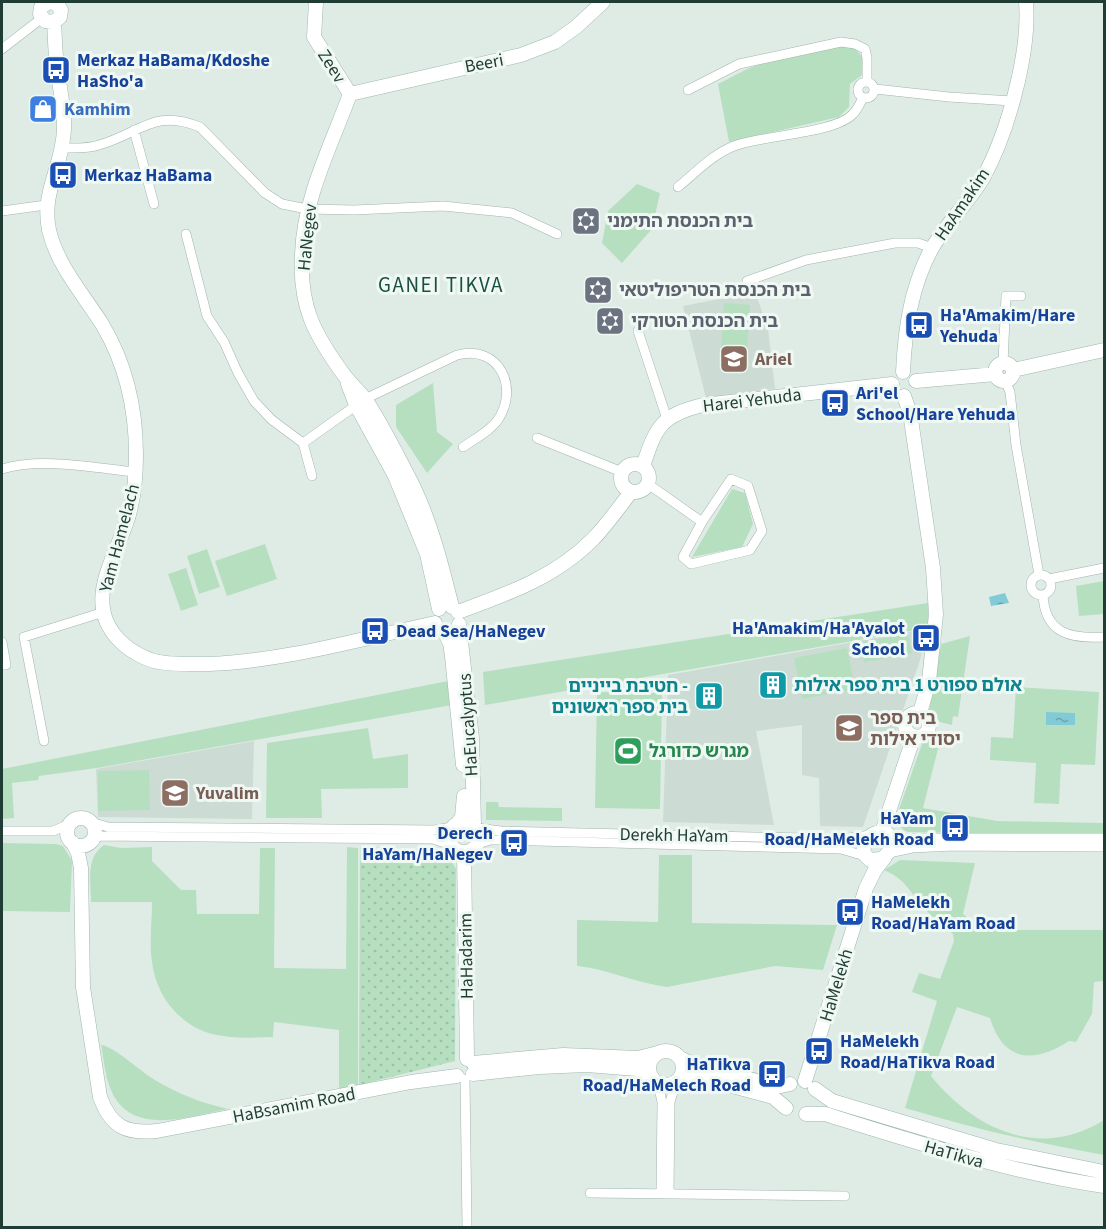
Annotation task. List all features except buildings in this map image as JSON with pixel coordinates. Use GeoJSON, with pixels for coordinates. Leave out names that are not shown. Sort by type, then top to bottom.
{"type":"FeatureCollection","features":[{"type":"Feature","properties":{"kind":"street"},"geometry":{"type":"LineString","coordinates":[[2,49],[61,14],[53,2]]}},
{"type":"Feature","properties":{"kind":"street","name":"Zeev"},"geometry":{"type":"LineString","coordinates":[[316,2],[314,37],[350,94]]}},
{"type":"Feature","properties":{"kind":"street","name":"Beeri"},"geometry":{"type":"LineString","coordinates":[[350,94],[521,55],[555,42],[576,27],[603,2]]}},
{"type":"Feature","properties":{"kind":"street","name":"HaAmakim"},"geometry":{"type":"LineString","coordinates":[[903,372],[908,315],[916,285],[932,248],[983,177],[1000,140],[1024,53],[1026,2]]}},
{"type":"Feature","properties":{"kind":"street","name":"Yam Hamelach"},"geometry":{"type":"LineString","coordinates":[[48,20],[57,65],[63,116],[62,148],[46,205],[50,231],[58,257],[104,327],[128,383],[136,432],[136,472],[128,518],[107,570],[102,592],[104,612],[110,628],[121,642],[158,662],[238,663],[315,650],[448,618]]}},
{"type":"Feature","properties":{"kind":"street"},"geometry":{"type":"LineString","coordinates":[[688,90],[739,64],[841,42],[855,44],[865,49],[867,82]]}},
{"type":"Feature","properties":{"kind":"street"},"geometry":{"type":"LineString","coordinates":[[863,98],[859,95],[858,90],[861,83],[872,84],[875,89]]}},
{"type":"Feature","properties":{"kind":"street"},"geometry":{"type":"LineString","coordinates":[[875,89],[949,98],[1012,101]]}},
{"type":"Feature","properties":{"kind":"street"},"geometry":{"type":"LineString","coordinates":[[863,98],[871,97],[875,89]]}},
{"type":"Feature","properties":{"kind":"street","name":"HaNegev"},"geometry":{"type":"LineString","coordinates":[[350,94],[307,208],[302,254],[303,287],[316,336],[360,402],[396,476],[427,554],[448,618]]}},
{"type":"Feature","properties":{"kind":"street"},"geometry":{"type":"LineString","coordinates":[[678,187],[707,162],[734,146],[844,121],[853,114],[863,98]]}},
{"type":"Feature","properties":{"kind":"street"},"geometry":{"type":"LineString","coordinates":[[62,148],[79,149],[100,145],[155,121],[171,118],[200,127],[264,193],[282,204],[307,208],[354,210],[442,206],[512,213],[557,234]]}},
{"type":"Feature","properties":{"kind":"street"},"geometry":{"type":"LineString","coordinates":[[134,130],[154,204]]}},
{"type":"Feature","properties":{"kind":"street"},"geometry":{"type":"LineString","coordinates":[[2,211],[46,205]]}},
{"type":"Feature","properties":{"kind":"street"},"geometry":{"type":"LineString","coordinates":[[186,234],[207,316],[224,342],[238,374],[254,400],[272,420],[303,443],[312,476]]}},
{"type":"Feature","properties":{"kind":"street"},"geometry":{"type":"LineString","coordinates":[[747,280],[806,260],[895,243],[918,243],[932,248]]}},
{"type":"Feature","properties":{"kind":"street"},"geometry":{"type":"LineString","coordinates":[[1021,297],[1006,296],[1004,372],[1010,392],[1016,445],[1040,575]]}},
{"type":"Feature","properties":{"kind":"street"},"geometry":{"type":"LineString","coordinates":[[638,331],[667,419],[656,432],[643,466]]}},
{"type":"Feature","properties":{"kind":"street"},"geometry":{"type":"LineString","coordinates":[[916,381],[1004,372],[1104,350]]}},
{"type":"Feature","properties":{"kind":"street"},"geometry":{"type":"LineString","coordinates":[[303,443],[360,402],[457,355],[479,353],[490,358],[499,366],[504,376],[507,394],[505,406],[495,423],[462,447]]}},
{"type":"Feature","properties":{"kind":"street"},"geometry":{"type":"LineString","coordinates":[[903,372],[911,374],[916,381],[914,392],[904,396],[896,394],[892,384],[896,375],[903,372]]}},
{"type":"Feature","properties":{"kind":"street","name":"Harei Yehuda"},"geometry":{"type":"LineString","coordinates":[[667,419],[684,410],[703,405],[892,384]]}},
{"type":"Feature","properties":{"kind":"street"},"geometry":{"type":"LineString","coordinates":[[904,396],[911,424],[935,591],[936,614],[932,658],[920,713],[910,714],[906,720],[907,731],[914,736],[881,834],[864,845],[866,857],[874,861],[912,848],[954,846],[1104,848]]}},
{"type":"Feature","properties":{"kind":"street"},"geometry":{"type":"LineString","coordinates":[[537,438],[622,472]]}},
{"type":"Feature","properties":{"kind":"street"},"geometry":{"type":"LineString","coordinates":[[2,469],[14,465],[51,464],[136,472]]}},
{"type":"Feature","properties":{"kind":"street"},"geometry":{"type":"LineString","coordinates":[[633,464],[643,466],[650,476],[648,484],[641,491],[631,492],[623,486],[622,472],[633,464]]}},
{"type":"Feature","properties":{"kind":"street"},"geometry":{"type":"LineString","coordinates":[[731,478],[748,486],[762,531],[750,550],[692,564],[683,557],[702,522],[731,478]]}},
{"type":"Feature","properties":{"kind":"street"},"geometry":{"type":"LineString","coordinates":[[648,484],[702,522]]}},
{"type":"Feature","properties":{"kind":"street"},"geometry":{"type":"LineString","coordinates":[[448,618],[522,589],[556,570],[593,540],[631,492]]}},
{"type":"Feature","properties":{"kind":"street"},"geometry":{"type":"LineString","coordinates":[[1049,579],[1104,568]]}},
{"type":"Feature","properties":{"kind":"street"},"geometry":{"type":"LineString","coordinates":[[1040,575],[1045,575],[1049,579],[1050,589],[1043,595],[1036,594],[1031,588],[1032,579],[1040,575]]}},
{"type":"Feature","properties":{"kind":"street"},"geometry":{"type":"LineString","coordinates":[[1043,595],[1044,609],[1060,630],[1083,638],[1104,637]]}},
{"type":"Feature","properties":{"kind":"street"},"geometry":{"type":"LineString","coordinates":[[44,741],[24,637],[104,612]]}},
{"type":"Feature","properties":{"kind":"street","name":"HaEucalyptus"},"geometry":{"type":"LineString","coordinates":[[448,618],[463,749],[464,809],[462,817],[455,826]]}},
{"type":"Feature","properties":{"kind":"street","name":"HaEucalyptus"},"geometry":{"type":"LineString","coordinates":[[448,618],[472,739],[475,827]]}},
{"type":"Feature","properties":{"kind":"street"},"geometry":{"type":"LineString","coordinates":[[2,642],[4,665]]}},
{"type":"Feature","properties":{"kind":"street"},"geometry":{"type":"LineString","coordinates":[[2,831],[53,831],[79,818],[108,827],[434,830],[466,822],[475,827],[479,835],[478,844],[473,850],[464,853],[455,850],[451,845],[449,835],[455,826]]}},
{"type":"Feature","properties":{"kind":"street"},"geometry":{"type":"LineString","coordinates":[[91,822],[95,830],[91,841]]}},
{"type":"Feature","properties":{"kind":"street"},"geometry":{"type":"LineString","coordinates":[[70,824],[67,832],[71,841]]}},
{"type":"Feature","properties":{"kind":"street","name":"Derekh HaYam"},"geometry":{"type":"LineString","coordinates":[[475,827],[501,831],[842,839],[881,834],[902,838],[1104,838]]}},
{"type":"Feature","properties":{"kind":"street"},"geometry":{"type":"LineString","coordinates":[[53,831],[81,846],[98,836],[433,839],[451,845]]}},
{"type":"Feature","properties":{"kind":"street"},"geometry":{"type":"LineString","coordinates":[[881,834],[893,844],[887,855]]}},
{"type":"Feature","properties":{"kind":"street","name":"Derekh HaYam"},"geometry":{"type":"LineString","coordinates":[[478,844],[490,840],[501,840],[841,849],[866,857]]}},
{"type":"Feature","properties":{"kind":"street","name":"HaBsamim Road"},"geometry":{"type":"LineString","coordinates":[[71,841],[78,853],[81,868],[83,987],[98,1081],[109,1103],[131,1122],[148,1127],[176,1127],[465,1070]]}},
{"type":"Feature","properties":{"kind":"street","name":"HaBsamim Road"},"geometry":{"type":"LineString","coordinates":[[81,868],[91,841]]}},
{"type":"Feature","properties":{"kind":"street","name":"HaHadarim"},"geometry":{"type":"LineString","coordinates":[[464,853],[465,1070]]}},
{"type":"Feature","properties":{"kind":"street","name":"HaMelekh"},"geometry":{"type":"LineString","coordinates":[[866,888],[875,870],[887,855]]}},
{"type":"Feature","properties":{"kind":"street","name":"HaMelekh"},"geometry":{"type":"LineString","coordinates":[[810,1085],[866,888],[868,871],[866,857]]}},
{"type":"Feature","properties":{"kind":"street"},"geometry":{"type":"LineString","coordinates":[[668,1051],[693,1064],[772,1085],[781,1086],[797,1081],[810,1085],[817,1103],[806,1114],[795,1114],[773,1097],[694,1077],[666,1085],[634,1068],[593,1065],[465,1070],[568,1055],[638,1058],[668,1051]]}},
{"type":"Feature","properties":{"kind":"street"},"geometry":{"type":"LineString","coordinates":[[658,1053],[652,1058],[649,1066],[662,1102],[665,1194]]}},
{"type":"Feature","properties":{"kind":"street"},"geometry":{"type":"LineString","coordinates":[[665,1194],[670,1100],[683,1068],[680,1058]]}},
{"type":"Feature","properties":{"kind":"street"},"geometry":{"type":"LineString","coordinates":[[465,1070],[467,1227]]}},
{"type":"Feature","properties":{"kind":"street"},"geometry":{"type":"LineString","coordinates":[[786,1108],[783,1095],[790,1084]]}},
{"type":"Feature","properties":{"kind":"street","name":"HaTikva"},"geometry":{"type":"LineString","coordinates":[[810,1085],[832,1101],[949,1137],[1035,1159],[1104,1172]]}},
{"type":"Feature","properties":{"kind":"street","name":"HaTikva"},"geometry":{"type":"LineString","coordinates":[[806,1114],[825,1114],[998,1166],[1104,1185]]}},
{"type":"Feature","properties":{"kind":"street"},"geometry":{"type":"LineString","coordinates":[[590,1193],[844,1196]]}},
{"type":"Feature","properties":{"kind":"shaded area","name":"Ariel"},"geometry":{"type":"Polygon","coordinates":[[[755,292],[768,328],[775,389],[706,398],[683,306],[755,292]]]}},
{"type":"Feature","properties":{"kind":"shaded area"},"geometry":{"type":"Polygon","coordinates":[[[926,629],[920,660],[863,827],[820,826],[819,778],[802,775],[802,725],[756,731],[774,825],[663,822],[668,675],[926,629]]]}},
{"type":"Feature","properties":{"kind":"shaded area","name":"Yuvalim"},"geometry":{"type":"Polygon","coordinates":[[[254,741],[252,819],[98,817],[96,769],[254,741]]]}},
{"type":"Feature","properties":{"kind":"green space"},"geometry":{"type":"Polygon","coordinates":[[[842,46],[854,48],[862,56],[862,75],[850,84],[849,107],[839,117],[729,142],[718,84],[749,68],[776,59],[842,46]]]}},
{"type":"Feature","properties":{"kind":"green space"},"geometry":{"type":"Polygon","coordinates":[[[637,184],[660,193],[652,229],[622,263],[602,243],[608,211],[637,184]]]}},
{"type":"Feature","properties":{"kind":"green space"},"geometry":{"type":"Polygon","coordinates":[[[724,303],[750,305],[747,350],[721,349],[724,303]]]}},
{"type":"Feature","properties":{"kind":"green space"},"geometry":{"type":"Polygon","coordinates":[[[433,383],[437,432],[453,444],[427,473],[396,427],[396,405],[433,383]]]}},
{"type":"Feature","properties":{"kind":"green space"},"geometry":{"type":"Polygon","coordinates":[[[732,489],[745,493],[753,524],[742,547],[692,557],[732,489]]]}},
{"type":"Feature","properties":{"kind":"green space"},"geometry":{"type":"Polygon","coordinates":[[[265,544],[277,579],[227,596],[215,561],[265,544]]]}},
{"type":"Feature","properties":{"kind":"green space"},"geometry":{"type":"Polygon","coordinates":[[[207,549],[220,587],[199,594],[187,556],[207,549]]]}},
{"type":"Feature","properties":{"kind":"green space"},"geometry":{"type":"Polygon","coordinates":[[[186,568],[198,605],[181,611],[168,574],[186,568]]]}},
{"type":"Feature","properties":{"kind":"green space"},"geometry":{"type":"Polygon","coordinates":[[[1104,581],[1104,614],[1079,616],[1076,586],[1104,581]]]}},
{"type":"Feature","properties":{"kind":"green space"},"geometry":{"type":"Polygon","coordinates":[[[928,603],[928,628],[485,705],[483,672],[928,603]]]}},
{"type":"Feature","properties":{"kind":"green space"},"geometry":{"type":"Polygon","coordinates":[[[908,634],[912,654],[864,662],[861,642],[908,634]]]}},
{"type":"Feature","properties":{"kind":"green space"},"geometry":{"type":"Polygon","coordinates":[[[970,636],[958,717],[953,716],[952,725],[932,720],[929,711],[941,644],[970,636]]]}},
{"type":"Feature","properties":{"kind":"green space"},"geometry":{"type":"Polygon","coordinates":[[[847,648],[855,689],[802,699],[794,658],[847,648]]]}},
{"type":"Feature","properties":{"kind":"green space"},"geometry":{"type":"Polygon","coordinates":[[[448,681],[452,705],[97,768],[39,776],[38,780],[12,783],[14,818],[2,819],[2,769],[448,681]]]}},
{"type":"Feature","properties":{"kind":"green space"},"geometry":{"type":"Polygon","coordinates":[[[1016,687],[1099,692],[1095,765],[1061,764],[1059,804],[1034,803],[1036,763],[990,760],[991,737],[1013,738],[1016,687]]]}},
{"type":"Feature","properties":{"kind":"green space","name":"מגרש כדורגל"},"geometry":{"type":"Polygon","coordinates":[[[597,692],[662,693],[660,809],[595,808],[597,692]]]}},
{"type":"Feature","properties":{"kind":"green space"},"geometry":{"type":"Polygon","coordinates":[[[368,728],[373,759],[408,754],[408,788],[321,789],[322,818],[266,818],[267,743],[368,728]]]}},
{"type":"Feature","properties":{"kind":"green space"},"geometry":{"type":"Polygon","coordinates":[[[935,737],[941,737],[923,808],[997,821],[1104,823],[1104,836],[905,831],[898,819],[898,812],[922,744],[935,737]]]}},
{"type":"Feature","properties":{"kind":"green space"},"geometry":{"type":"Polygon","coordinates":[[[149,770],[150,810],[98,811],[98,771],[149,770]]]}},
{"type":"Feature","properties":{"kind":"green space"},"geometry":{"type":"Polygon","coordinates":[[[486,802],[498,802],[499,807],[562,808],[562,821],[486,820],[486,802]]]}},
{"type":"Feature","properties":{"kind":"green space"},"geometry":{"type":"Polygon","coordinates":[[[2,843],[63,846],[72,861],[70,912],[2,911],[2,843]]]}},
{"type":"Feature","properties":{"kind":"green space"},"geometry":{"type":"Polygon","coordinates":[[[104,845],[121,848],[152,847],[152,861],[181,890],[196,890],[197,914],[259,914],[260,848],[275,848],[274,968],[346,969],[347,847],[358,848],[358,1085],[339,1089],[339,1030],[274,1022],[273,1037],[242,1038],[209,1033],[185,1021],[166,1001],[155,976],[151,947],[152,902],[91,902],[90,871],[94,857],[104,845]]]}},
{"type":"Feature","properties":{"kind":"green space"},"geometry":{"type":"Polygon","coordinates":[[[360,847],[436,850],[449,857],[456,869],[455,1061],[359,1085],[360,847]]]}},
{"type":"Feature","properties":{"kind":"green space"},"geometry":{"type":"Polygon","coordinates":[[[659,855],[692,855],[692,923],[837,925],[823,970],[775,966],[667,987],[577,966],[577,920],[658,922],[659,855]]]}},
{"type":"Feature","properties":{"kind":"green space"},"geometry":{"type":"Polygon","coordinates":[[[900,860],[975,863],[963,914],[982,930],[1104,930],[1104,981],[1094,982],[1092,1014],[1076,1042],[1069,1041],[1044,1053],[1021,1055],[1011,1051],[1003,1043],[990,1018],[957,1007],[931,1076],[948,1095],[968,1111],[988,1124],[1010,1133],[1033,1138],[1056,1138],[1080,1132],[1104,1120],[1104,1155],[1004,1134],[905,1108],[937,1001],[912,992],[919,973],[940,979],[954,941],[953,934],[928,912],[903,882],[884,870],[900,860]]]}},
{"type":"Feature","properties":{"kind":"green space"},"geometry":{"type":"Polygon","coordinates":[[[101,1045],[113,1050],[172,1090],[228,1109],[180,1119],[163,1120],[147,1119],[132,1114],[120,1105],[111,1090],[101,1045]]]}},
{"type":"Feature","properties":{"kind":"water"},"geometry":{"type":"Polygon","coordinates":[[[1005,593],[1009,603],[991,606],[989,597],[1005,593]]]}},
{"type":"Feature","properties":{"kind":"water"},"geometry":{"type":"Polygon","coordinates":[[[1046,712],[1075,713],[1075,725],[1046,725],[1046,712]]]}},
{"type":"Feature","properties":{"kind":"place","name":"Merkaz HaBama/Kdoshe HaSho'a"},"geometry":{"type":"Point","coordinates":[56,70]}},
{"type":"Feature","properties":{"kind":"place","name":"Kamhim"},"geometry":{"type":"Point","coordinates":[43,109]}},
{"type":"Feature","properties":{"kind":"place","name":"Merkaz HaBama"},"geometry":{"type":"Point","coordinates":[63,175]}},
{"type":"Feature","properties":{"kind":"place","name":"בית הכנסת התימני"},"geometry":{"type":"Point","coordinates":[586,221]}},
{"type":"Feature","properties":{"kind":"place","name":"בית הכנסת הטריפוליטאי"},"geometry":{"type":"Point","coordinates":[598,290]}},
{"type":"Feature","properties":{"kind":"place","name":"בית הכנסת הטורקי"},"geometry":{"type":"Point","coordinates":[610,321]}},
{"type":"Feature","properties":{"kind":"place","name":"Ha'Amakim/Hare Yehuda"},"geometry":{"type":"Point","coordinates":[919,325]}},
{"type":"Feature","properties":{"kind":"place","name":"Ariel"},"geometry":{"type":"Point","coordinates":[734,359]}},
{"type":"Feature","properties":{"kind":"place","name":"Ari'el School/Hare Yehuda"},"geometry":{"type":"Point","coordinates":[835,403]}},
{"type":"Feature","properties":{"kind":"place","name":"Dead Sea/HaNegev"},"geometry":{"type":"Point","coordinates":[375,631]}},
{"type":"Feature","properties":{"kind":"place","name":"Ha'Amakim/Ha'Ayalot School"},"geometry":{"type":"Point","coordinates":[926,638]}},
{"type":"Feature","properties":{"kind":"place","name":"אולם ספורט 1 בית ספר אילות"},"geometry":{"type":"Point","coordinates":[773,685]}},
{"type":"Feature","properties":{"kind":"place","name":"חטיבת בייניים - בית ספר ראשונים"},"geometry":{"type":"Point","coordinates":[709,696]}},
{"type":"Feature","properties":{"kind":"place","name":"בית ספר יסודי אילות"},"geometry":{"type":"Point","coordinates":[849,728]}},
{"type":"Feature","properties":{"kind":"place","name":"מגרש כדורגל"},"geometry":{"type":"Point","coordinates":[628,751]}},
{"type":"Feature","properties":{"kind":"place","name":"Yuvalim"},"geometry":{"type":"Point","coordinates":[175,793]}},
{"type":"Feature","properties":{"kind":"place","name":"HaYam Road/HaMelekh Road"},"geometry":{"type":"Point","coordinates":[955,828]}},
{"type":"Feature","properties":{"kind":"place","name":"Derech HaYam/HaNegev"},"geometry":{"type":"Point","coordinates":[514,843]}},
{"type":"Feature","properties":{"kind":"place","name":"HaMelekh Road/HaYam Road"},"geometry":{"type":"Point","coordinates":[850,912]}},
{"type":"Feature","properties":{"kind":"place","name":"HaMelekh Road/HaTikva Road"},"geometry":{"type":"Point","coordinates":[819,1051]}},
{"type":"Feature","properties":{"kind":"place","name":"HaTikva Road/HaMelech Road"},"geometry":{"type":"Point","coordinates":[772,1074]}},
{"type":"Feature","properties":{"kind":"district","name":"GANEI TIKVA"},"geometry":{"type":"Point","coordinates":[441,285]}}]}
